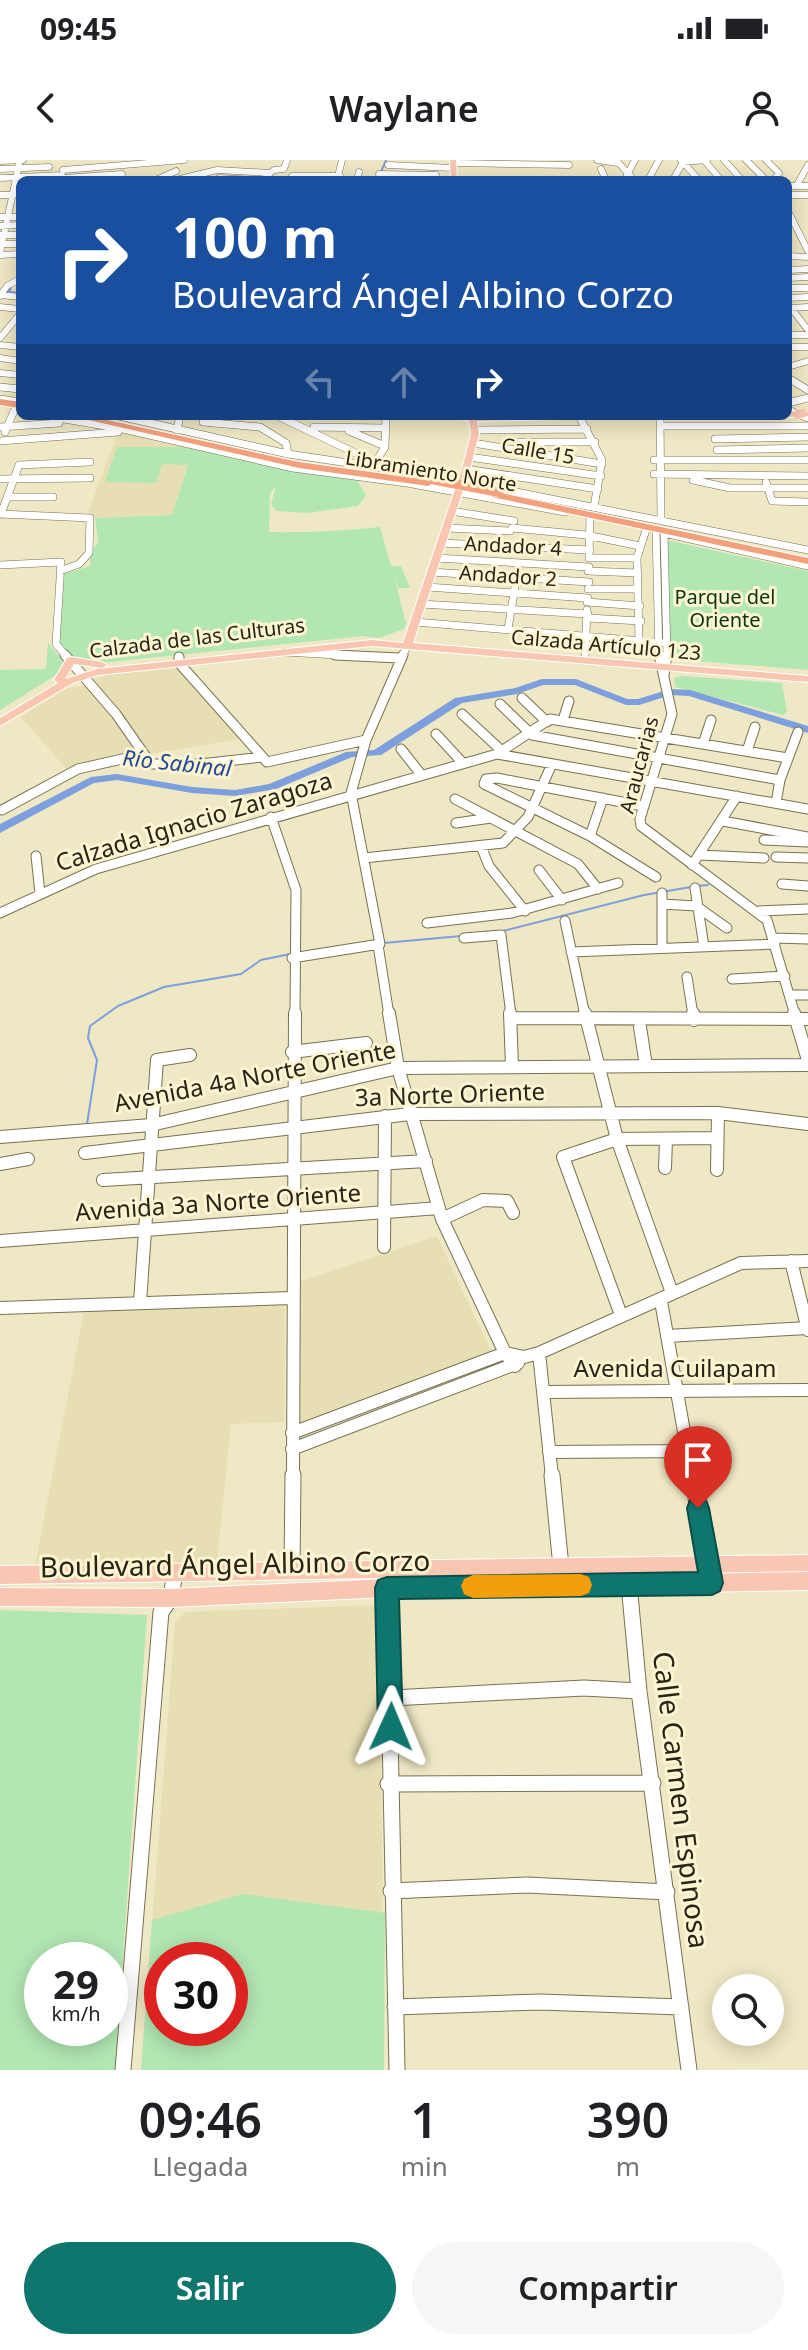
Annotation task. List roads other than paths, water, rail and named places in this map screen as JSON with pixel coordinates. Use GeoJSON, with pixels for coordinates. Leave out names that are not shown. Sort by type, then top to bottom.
{"type":"FeatureCollection","features":[{"type":"Feature","properties":{"kind":"highway","name":"Libramiento Norte"},"geometry":{"type":"LineString","coordinates":[[82,420],[107,422],[299,465],[431,482]]}},
{"type":"Feature","properties":{"kind":"highway","name":"Libramiento Norte"},"geometry":{"type":"LineString","coordinates":[[95,420],[302,461],[431,482]]}},
{"type":"Feature","properties":{"kind":"highway"},"geometry":{"type":"LineString","coordinates":[[95,420],[107,422]]}},
{"type":"Feature","properties":{"kind":"highway"},"geometry":{"type":"LineString","coordinates":[[148,431],[160,437]]}},
{"type":"Feature","properties":{"kind":"highway"},"geometry":{"type":"LineString","coordinates":[[181,431],[224,444]]}},
{"type":"Feature","properties":{"kind":"highway"},"geometry":{"type":"LineString","coordinates":[[431,482],[808,552]]}},
{"type":"Feature","properties":{"kind":"highway"},"geometry":{"type":"LineString","coordinates":[[655,526],[808,564]]}},
{"type":"Feature","properties":{"kind":"highway"},"geometry":{"type":"LineString","coordinates":[[721,536],[742,536]]}},
{"type":"Feature","properties":{"kind":"main road"},"geometry":{"type":"LineString","coordinates":[[459,481],[469,420]]}},
{"type":"Feature","properties":{"kind":"main road"},"geometry":{"type":"LineString","coordinates":[[404,646],[454,492],[466,469],[473,443],[474,430],[470,420]]}},
{"type":"Feature","properties":{"kind":"main road"},"geometry":{"type":"LineString","coordinates":[[404,646],[416,622],[451,511],[454,492]]}},
{"type":"Feature","properties":{"kind":"main road","name":"Calzada de las Culturas"},"geometry":{"type":"LineString","coordinates":[[0,723],[82,672],[355,639],[404,646]]}},
{"type":"Feature","properties":{"kind":"main road","name":"Calzada de las Culturas"},"geometry":{"type":"LineString","coordinates":[[0,714],[59,680],[102,665],[382,642]]}},
{"type":"Feature","properties":{"kind":"main road","name":"Calzada Artículo 123"},"geometry":{"type":"LineString","coordinates":[[404,646],[585,657],[663,667]]}},
{"type":"Feature","properties":{"kind":"main road","name":"Calzada Artículo 123"},"geometry":{"type":"LineString","coordinates":[[404,646],[808,677]]}},
{"type":"Feature","properties":{"kind":"main road"},"geometry":{"type":"LineString","coordinates":[[59,680],[71,660],[102,665]]}},
{"type":"Feature","properties":{"kind":"main road","name":"Boulevard Ángel Albino Corzo"},"geometry":{"type":"LineString","coordinates":[[0,1575],[808,1563]]}},
{"type":"Feature","properties":{"kind":"main road","name":"Boulevard Ángel Albino Corzo"},"geometry":{"type":"LineString","coordinates":[[0,1597],[161,1602],[387,1588],[808,1581]]}},
{"type":"Feature","properties":{"kind":"street"},"geometry":{"type":"LineString","coordinates":[[0,161],[22,160]]}},
{"type":"Feature","properties":{"kind":"street"},"geometry":{"type":"LineString","coordinates":[[16,176],[22,160]]}},
{"type":"Feature","properties":{"kind":"street"},"geometry":{"type":"LineString","coordinates":[[63,174],[121,160]]}},
{"type":"Feature","properties":{"kind":"street"},"geometry":{"type":"LineString","coordinates":[[284,169],[287,160]]}},
{"type":"Feature","properties":{"kind":"street"},"geometry":{"type":"LineString","coordinates":[[599,164],[617,162],[627,175],[635,160]]}},
{"type":"Feature","properties":{"kind":"street"},"geometry":{"type":"LineString","coordinates":[[682,161],[705,160],[718,176]]}},
{"type":"Feature","properties":{"kind":"street"},"geometry":{"type":"LineString","coordinates":[[724,160],[738,176]]}},
{"type":"Feature","properties":{"kind":"street"},"geometry":{"type":"LineString","coordinates":[[746,160],[762,176]]}},
{"type":"Feature","properties":{"kind":"street"},"geometry":{"type":"LineString","coordinates":[[766,160],[779,173],[777,176]]}},
{"type":"Feature","properties":{"kind":"street"},"geometry":{"type":"LineString","coordinates":[[32,176],[185,161]]}},
{"type":"Feature","properties":{"kind":"street"},"geometry":{"type":"LineString","coordinates":[[682,161],[695,176]]}},
{"type":"Feature","properties":{"kind":"street"},"geometry":{"type":"LineString","coordinates":[[388,165],[570,163]]}},
{"type":"Feature","properties":{"kind":"street"},"geometry":{"type":"LineString","coordinates":[[797,185],[808,165]]}},
{"type":"Feature","properties":{"kind":"street"},"geometry":{"type":"LineString","coordinates":[[0,169],[49,167]]}},
{"type":"Feature","properties":{"kind":"street"},"geometry":{"type":"LineString","coordinates":[[144,172],[190,168]]}},
{"type":"Feature","properties":{"kind":"street"},"geometry":{"type":"LineString","coordinates":[[187,176],[217,170],[270,173],[284,169],[297,171],[293,176]]}},
{"type":"Feature","properties":{"kind":"street"},"geometry":{"type":"LineString","coordinates":[[225,176],[227,170]]}},
{"type":"Feature","properties":{"kind":"street"},"geometry":{"type":"LineString","coordinates":[[165,176],[176,171]]}},
{"type":"Feature","properties":{"kind":"street"},"geometry":{"type":"LineString","coordinates":[[358,176],[359,172]]}},
{"type":"Feature","properties":{"kind":"street"},"geometry":{"type":"LineString","coordinates":[[266,176],[270,173]]}},
{"type":"Feature","properties":{"kind":"street"},"geometry":{"type":"LineString","coordinates":[[426,176],[436,175]]}},
{"type":"Feature","properties":{"kind":"street"},"geometry":{"type":"LineString","coordinates":[[0,178],[16,177]]}},
{"type":"Feature","properties":{"kind":"street"},"geometry":{"type":"LineString","coordinates":[[792,186],[808,186]]}},
{"type":"Feature","properties":{"kind":"street"},"geometry":{"type":"LineString","coordinates":[[0,254],[3,235],[16,200]]}},
{"type":"Feature","properties":{"kind":"street"},"geometry":{"type":"LineString","coordinates":[[0,217],[16,217]]}},
{"type":"Feature","properties":{"kind":"street"},"geometry":{"type":"LineString","coordinates":[[808,220],[793,222],[806,240],[808,256]]}},
{"type":"Feature","properties":{"kind":"street"},"geometry":{"type":"LineString","coordinates":[[0,226],[16,225]]}},
{"type":"Feature","properties":{"kind":"street"},"geometry":{"type":"LineString","coordinates":[[1,295],[4,285]]}},
{"type":"Feature","properties":{"kind":"street"},"geometry":{"type":"LineString","coordinates":[[792,309],[808,333],[792,335]]}},
{"type":"Feature","properties":{"kind":"street"},"geometry":{"type":"LineString","coordinates":[[792,318],[798,318]]}},
{"type":"Feature","properties":{"kind":"street"},"geometry":{"type":"LineString","coordinates":[[798,335],[806,347]]}},
{"type":"Feature","properties":{"kind":"street"},"geometry":{"type":"LineString","coordinates":[[800,413],[808,398]]}},
{"type":"Feature","properties":{"kind":"street"},"geometry":{"type":"LineString","coordinates":[[16,409],[3,427],[1,443],[135,431]]}},
{"type":"Feature","properties":{"kind":"street"},"geometry":{"type":"LineString","coordinates":[[3,427],[61,420]]}},
{"type":"Feature","properties":{"kind":"street"},"geometry":{"type":"LineString","coordinates":[[62,437],[69,420]]}},
{"type":"Feature","properties":{"kind":"street","name":"Libramiento Norte"},"geometry":{"type":"LineString","coordinates":[[95,420],[293,468],[431,482],[454,492],[655,526]]}},
{"type":"Feature","properties":{"kind":"street"},"geometry":{"type":"LineString","coordinates":[[136,420],[288,454],[309,453],[375,464]]}},
{"type":"Feature","properties":{"kind":"street"},"geometry":{"type":"LineString","coordinates":[[180,420],[181,431]]}},
{"type":"Feature","properties":{"kind":"street"},"geometry":{"type":"LineString","coordinates":[[204,420],[240,427],[260,427],[286,443],[288,454]]}},
{"type":"Feature","properties":{"kind":"street"},"geometry":{"type":"LineString","coordinates":[[286,420],[375,464],[431,482],[459,481],[594,507],[655,526],[742,536],[808,552]]}},
{"type":"Feature","properties":{"kind":"street"},"geometry":{"type":"LineString","coordinates":[[291,420],[313,434],[341,428],[384,428]]}},
{"type":"Feature","properties":{"kind":"street"},"geometry":{"type":"LineString","coordinates":[[313,434],[315,420]]}},
{"type":"Feature","properties":{"kind":"street"},"geometry":{"type":"LineString","coordinates":[[375,464],[385,446],[385,420]]}},
{"type":"Feature","properties":{"kind":"street"},"geometry":{"type":"LineString","coordinates":[[519,493],[545,453],[535,420]]}},
{"type":"Feature","properties":{"kind":"street"},"geometry":{"type":"LineString","coordinates":[[582,420],[595,442],[602,464],[594,507]]}},
{"type":"Feature","properties":{"kind":"street"},"geometry":{"type":"LineString","coordinates":[[653,420],[658,461]]}},
{"type":"Feature","properties":{"kind":"street"},"geometry":{"type":"LineString","coordinates":[[658,461],[660,420]]}},
{"type":"Feature","properties":{"kind":"street"},"geometry":{"type":"LineString","coordinates":[[708,420],[719,461]]}},
{"type":"Feature","properties":{"kind":"street"},"geometry":{"type":"LineString","coordinates":[[766,420],[789,461]]}},
{"type":"Feature","properties":{"kind":"street"},"geometry":{"type":"LineString","coordinates":[[660,426],[769,429],[808,426]]}},
{"type":"Feature","properties":{"kind":"street"},"geometry":{"type":"LineString","coordinates":[[239,443],[240,427]]}},
{"type":"Feature","properties":{"kind":"street"},"geometry":{"type":"LineString","coordinates":[[341,428],[385,446]]}},
{"type":"Feature","properties":{"kind":"street"},"geometry":{"type":"LineString","coordinates":[[474,430],[587,429]]}},
{"type":"Feature","properties":{"kind":"street"},"geometry":{"type":"LineString","coordinates":[[715,439],[808,437]]}},
{"type":"Feature","properties":{"kind":"street"},"geometry":{"type":"LineString","coordinates":[[487,444],[595,442]]}},
{"type":"Feature","properties":{"kind":"street"},"geometry":{"type":"LineString","coordinates":[[473,443],[520,448],[602,464]]}},
{"type":"Feature","properties":{"kind":"street"},"geometry":{"type":"LineString","coordinates":[[717,450],[808,448]]}},
{"type":"Feature","properties":{"kind":"street","name":"Calle 15"},"geometry":{"type":"LineString","coordinates":[[469,457],[601,476]]}},
{"type":"Feature","properties":{"kind":"street"},"geometry":{"type":"LineString","coordinates":[[658,461],[808,461]]}},
{"type":"Feature","properties":{"kind":"street","name":"Araucarias"},"geometry":{"type":"LineString","coordinates":[[658,461],[655,526],[663,667],[672,714],[643,806],[641,826],[692,865]]}},
{"type":"Feature","properties":{"kind":"street"},"geometry":{"type":"LineString","coordinates":[[719,461],[789,461]]}},
{"type":"Feature","properties":{"kind":"street"},"geometry":{"type":"LineString","coordinates":[[60,571],[79,566],[94,541],[90,518],[0,514],[23,463],[90,462]]}},
{"type":"Feature","properties":{"kind":"street"},"geometry":{"type":"LineString","coordinates":[[759,462],[772,501],[808,502]]}},
{"type":"Feature","properties":{"kind":"street"},"geometry":{"type":"LineString","coordinates":[[466,469],[598,489]]}},
{"type":"Feature","properties":{"kind":"street"},"geometry":{"type":"LineString","coordinates":[[658,474],[808,476]]}},
{"type":"Feature","properties":{"kind":"street"},"geometry":{"type":"LineString","coordinates":[[686,475],[692,480],[730,488],[808,488]]}},
{"type":"Feature","properties":{"kind":"street"},"geometry":{"type":"LineString","coordinates":[[0,479],[90,478]]}},
{"type":"Feature","properties":{"kind":"street"},"geometry":{"type":"LineString","coordinates":[[473,495],[469,489],[480,485]]}},
{"type":"Feature","properties":{"kind":"street"},"geometry":{"type":"LineString","coordinates":[[7,497],[53,497]]}},
{"type":"Feature","properties":{"kind":"street"},"geometry":{"type":"LineString","coordinates":[[508,629],[520,562],[512,527],[529,505]]}},
{"type":"Feature","properties":{"kind":"street"},"geometry":{"type":"LineString","coordinates":[[451,511],[512,527]]}},
{"type":"Feature","properties":{"kind":"street"},"geometry":{"type":"LineString","coordinates":[[585,657],[590,517]]}},
{"type":"Feature","properties":{"kind":"street"},"geometry":{"type":"LineString","coordinates":[[639,641],[641,621],[637,558],[640,546],[655,526]]}},
{"type":"Feature","properties":{"kind":"street"},"geometry":{"type":"LineString","coordinates":[[446,528],[512,527],[590,536],[640,546]]}},
{"type":"Feature","properties":{"kind":"street"},"geometry":{"type":"LineString","coordinates":[[441,543],[515,547],[638,573]]}},
{"type":"Feature","properties":{"kind":"street","name":"Andador 4"},"geometry":{"type":"LineString","coordinates":[[436,558],[589,561]]}},
{"type":"Feature","properties":{"kind":"street"},"geometry":{"type":"LineString","coordinates":[[589,561],[637,558]]}},
{"type":"Feature","properties":{"kind":"street"},"geometry":{"type":"LineString","coordinates":[[0,565],[61,562],[56,644],[82,672],[151,764],[265,759],[331,745],[365,742]]}},
{"type":"Feature","properties":{"kind":"street"},"geometry":{"type":"LineString","coordinates":[[431,572],[518,577],[640,606]]}},
{"type":"Feature","properties":{"kind":"street","name":"Andador 2"},"geometry":{"type":"LineString","coordinates":[[427,587],[588,593]]}},
{"type":"Feature","properties":{"kind":"street"},"geometry":{"type":"LineString","coordinates":[[588,593],[638,589]]}},
{"type":"Feature","properties":{"kind":"street"},"geometry":{"type":"LineString","coordinates":[[421,604],[641,621]]}},
{"type":"Feature","properties":{"kind":"street"},"geometry":{"type":"LineString","coordinates":[[416,622],[662,643]]}},
{"type":"Feature","properties":{"kind":"street"},"geometry":{"type":"LineString","coordinates":[[285,652],[404,646]]}},
{"type":"Feature","properties":{"kind":"street","name":"Calzada Ignacio Zaragoza"},"geometry":{"type":"LineString","coordinates":[[0,913],[96,869],[351,793],[365,742],[404,646]]}},
{"type":"Feature","properties":{"kind":"street"},"geometry":{"type":"LineString","coordinates":[[179,660],[265,759]]}},
{"type":"Feature","properties":{"kind":"street"},"geometry":{"type":"LineString","coordinates":[[522,698],[548,721]]}},
{"type":"Feature","properties":{"kind":"street"},"geometry":{"type":"LineString","coordinates":[[563,720],[569,701]]}},
{"type":"Feature","properties":{"kind":"street"},"geometry":{"type":"LineString","coordinates":[[500,704],[532,735],[780,780]]}},
{"type":"Feature","properties":{"kind":"street"},"geometry":{"type":"LineString","coordinates":[[462,714],[500,752],[808,809]]}},
{"type":"Feature","properties":{"kind":"street"},"geometry":{"type":"LineString","coordinates":[[520,1362],[505,1353],[440,1214],[410,1114],[398,1068],[380,942],[351,793],[500,752],[532,735],[548,721],[563,720],[788,758]]}},
{"type":"Feature","properties":{"kind":"street"},"geometry":{"type":"LineString","coordinates":[[703,744],[711,720]]}},
{"type":"Feature","properties":{"kind":"street"},"geometry":{"type":"LineString","coordinates":[[747,751],[755,727]]}},
{"type":"Feature","properties":{"kind":"street"},"geometry":{"type":"LineString","coordinates":[[776,803],[780,780],[798,732]]}},
{"type":"Feature","properties":{"kind":"street"},"geometry":{"type":"LineString","coordinates":[[436,734],[462,762]]}},
{"type":"Feature","properties":{"kind":"street"},"geometry":{"type":"LineString","coordinates":[[401,749],[420,773]]}},
{"type":"Feature","properties":{"kind":"street"},"geometry":{"type":"LineString","coordinates":[[2,810],[78,769],[144,754]]}},
{"type":"Feature","properties":{"kind":"street"},"geometry":{"type":"LineString","coordinates":[[364,858],[503,843],[519,832],[535,809],[552,764]]}},
{"type":"Feature","properties":{"kind":"street"},"geometry":{"type":"LineString","coordinates":[[643,806],[497,778],[486,779],[484,784],[590,836],[656,877]]}},
{"type":"Feature","properties":{"kind":"street"},"geometry":{"type":"LineString","coordinates":[[737,796],[704,856],[692,865],[759,911],[775,941],[808,1062]]}},
{"type":"Feature","properties":{"kind":"street"},"geometry":{"type":"LineString","coordinates":[[590,836],[603,798]]}},
{"type":"Feature","properties":{"kind":"street"},"geometry":{"type":"LineString","coordinates":[[455,799],[578,864],[598,889]]}},
{"type":"Feature","properties":{"kind":"street"},"geometry":{"type":"LineString","coordinates":[[271,817],[296,890],[292,1052],[292,1570]]}},
{"type":"Feature","properties":{"kind":"street"},"geometry":{"type":"LineString","coordinates":[[456,823],[491,818]]}},
{"type":"Feature","properties":{"kind":"street"},"geometry":{"type":"LineString","coordinates":[[725,822],[808,840]]}},
{"type":"Feature","properties":{"kind":"street"},"geometry":{"type":"LineString","coordinates":[[764,840],[808,840]]}},
{"type":"Feature","properties":{"kind":"street"},"geometry":{"type":"LineString","coordinates":[[481,846],[489,866],[525,911]]}},
{"type":"Feature","properties":{"kind":"street"},"geometry":{"type":"LineString","coordinates":[[36,856],[40,893]]}},
{"type":"Feature","properties":{"kind":"street"},"geometry":{"type":"LineString","coordinates":[[704,856],[764,858]]}},
{"type":"Feature","properties":{"kind":"street"},"geometry":{"type":"LineString","coordinates":[[776,857],[808,858]]}},
{"type":"Feature","properties":{"kind":"street"},"geometry":{"type":"LineString","coordinates":[[539,870],[562,900]]}},
{"type":"Feature","properties":{"kind":"street"},"geometry":{"type":"LineString","coordinates":[[427,923],[525,911],[618,883]]}},
{"type":"Feature","properties":{"kind":"street"},"geometry":{"type":"LineString","coordinates":[[759,911],[804,909],[802,886],[782,884]]}},
{"type":"Feature","properties":{"kind":"street"},"geometry":{"type":"LineString","coordinates":[[695,888],[704,947]]}},
{"type":"Feature","properties":{"kind":"street"},"geometry":{"type":"LineString","coordinates":[[662,948],[662,898],[696,906],[727,928]]}},
{"type":"Feature","properties":{"kind":"street"},"geometry":{"type":"LineString","coordinates":[[565,921],[596,1065],[666,1297],[667,1336],[712,1583]]}},
{"type":"Feature","properties":{"kind":"street"},"geometry":{"type":"LineString","coordinates":[[464,938],[501,935],[511,1018],[512,1066]]}},
{"type":"Feature","properties":{"kind":"street"},"geometry":{"type":"LineString","coordinates":[[571,952],[808,939]]}},
{"type":"Feature","properties":{"kind":"street"},"geometry":{"type":"LineString","coordinates":[[293,954],[380,942]]}},
{"type":"Feature","properties":{"kind":"street"},"geometry":{"type":"LineString","coordinates":[[732,979],[785,976]]}},
{"type":"Feature","properties":{"kind":"street"},"geometry":{"type":"LineString","coordinates":[[687,977],[694,1020]]}},
{"type":"Feature","properties":{"kind":"street"},"geometry":{"type":"LineString","coordinates":[[790,995],[808,995]]}},
{"type":"Feature","properties":{"kind":"street"},"geometry":{"type":"LineString","coordinates":[[511,1018],[808,1019]]}},
{"type":"Feature","properties":{"kind":"street"},"geometry":{"type":"LineString","coordinates":[[640,1027],[646,1066]]}},
{"type":"Feature","properties":{"kind":"street"},"geometry":{"type":"LineString","coordinates":[[292,1052],[366,1043]]}},
{"type":"Feature","properties":{"kind":"street"},"geometry":{"type":"LineString","coordinates":[[140,1302],[157,1060],[190,1055]]}},
{"type":"Feature","properties":{"kind":"street","name":"Avenida 4a Norte Oriente"},"geometry":{"type":"LineString","coordinates":[[0,1137],[151,1125],[398,1068],[808,1062]]}},
{"type":"Feature","properties":{"kind":"street"},"geometry":{"type":"LineString","coordinates":[[610,1112],[718,1113],[808,1124]]}},
{"type":"Feature","properties":{"kind":"street","name":"3a Norte Oriente"},"geometry":{"type":"LineString","coordinates":[[85,1153],[410,1114],[610,1112]]}},
{"type":"Feature","properties":{"kind":"street"},"geometry":{"type":"LineString","coordinates":[[717,1170],[718,1113]]}},
{"type":"Feature","properties":{"kind":"street"},"geometry":{"type":"LineString","coordinates":[[384,1247],[385,1116]]}},
{"type":"Feature","properties":{"kind":"street"},"geometry":{"type":"LineString","coordinates":[[621,1315],[563,1157],[617,1139],[717,1138]]}},
{"type":"Feature","properties":{"kind":"street"},"geometry":{"type":"LineString","coordinates":[[665,1168],[666,1139]]}},
{"type":"Feature","properties":{"kind":"street"},"geometry":{"type":"LineString","coordinates":[[0,1164],[28,1159]]}},
{"type":"Feature","properties":{"kind":"street"},"geometry":{"type":"LineString","coordinates":[[103,1180],[426,1161]]}},
{"type":"Feature","properties":{"kind":"street","name":"Avenida 3a Norte Oriente"},"geometry":{"type":"LineString","coordinates":[[0,1241],[385,1212],[440,1214],[493,1199],[507,1201],[513,1213]]}},
{"type":"Feature","properties":{"kind":"street"},"geometry":{"type":"LineString","coordinates":[[667,1336],[808,1329],[791,1261]]}},
{"type":"Feature","properties":{"kind":"street"},"geometry":{"type":"LineString","coordinates":[[292,1449],[520,1362],[741,1263],[808,1261]]}},
{"type":"Feature","properties":{"kind":"street"},"geometry":{"type":"LineString","coordinates":[[0,1308],[292,1298]]}},
{"type":"Feature","properties":{"kind":"street"},"geometry":{"type":"LineString","coordinates":[[292,1433],[505,1353]]}},
{"type":"Feature","properties":{"kind":"street"},"geometry":{"type":"LineString","coordinates":[[539,1353],[561,1567]]}},
{"type":"Feature","properties":{"kind":"street","name":"Avenida Cuilapam"},"geometry":{"type":"LineString","coordinates":[[543,1392],[808,1390]]}},
{"type":"Feature","properties":{"kind":"street"},"geometry":{"type":"LineString","coordinates":[[399,1393],[405,1407]]}},
{"type":"Feature","properties":{"kind":"street"},"geometry":{"type":"LineString","coordinates":[[549,1452],[688,1451]]}},
{"type":"Feature","properties":{"kind":"street"},"geometry":{"type":"LineString","coordinates":[[123,2070],[161,1602],[153,1572]]}},
{"type":"Feature","properties":{"kind":"street"},"geometry":{"type":"LineString","coordinates":[[161,1602],[175,1572]]}},
{"type":"Feature","properties":{"kind":"street","name":"Calle Carmen Espinosa"},"geometry":{"type":"LineString","coordinates":[[629,1584],[639,1691],[689,2070]]}},
{"type":"Feature","properties":{"kind":"street"},"geometry":{"type":"LineString","coordinates":[[387,1588],[392,1698],[388,1784],[397,2070]]}},
{"type":"Feature","properties":{"kind":"street"},"geometry":{"type":"LineString","coordinates":[[392,1698],[584,1688],[639,1691]]}},
{"type":"Feature","properties":{"kind":"street"},"geometry":{"type":"LineString","coordinates":[[388,1784],[653,1783]]}},
{"type":"Feature","properties":{"kind":"street"},"geometry":{"type":"LineString","coordinates":[[391,1891],[527,1885],[667,1892]]}},
{"type":"Feature","properties":{"kind":"street"},"geometry":{"type":"LineString","coordinates":[[395,2007],[540,2002],[681,2007]]}},
{"type":"Feature","properties":{"kind":"waterway"},"geometry":{"type":"LineString","coordinates":[[381,172],[386,160]]}},
{"type":"Feature","properties":{"kind":"waterway"},"geometry":{"type":"LineString","coordinates":[[9,288],[7,293],[16,294]]}},
{"type":"Feature","properties":{"kind":"waterway","name":"Río Sabinal"},"geometry":{"type":"LineString","coordinates":[[0,829],[91,780],[117,777],[192,790],[235,793],[272,787],[350,754],[377,753],[459,700],[517,691],[542,682],[576,682],[626,702],[639,702],[670,692],[690,693],[808,730]]}},
{"type":"Feature","properties":{"kind":"waterway"},"geometry":{"type":"LineString","coordinates":[[697,886],[708,885]]}},
{"type":"Feature","properties":{"kind":"waterway"},"geometry":{"type":"LineString","coordinates":[[503,931],[644,895],[691,887]]}},
{"type":"Feature","properties":{"kind":"waterway"},"geometry":{"type":"LineString","coordinates":[[384,943],[461,936]]}},
{"type":"Feature","properties":{"kind":"waterway"},"geometry":{"type":"LineString","coordinates":[[87,1124],[97,1060],[88,1038],[90,1026],[118,1006],[164,987],[241,974],[261,960],[290,954]]}},
{"type":"Feature","properties":{"kind":"park label","name":"Parque del Oriente"},"geometry":{"type":"Point","coordinates":[725,608]}}]}
